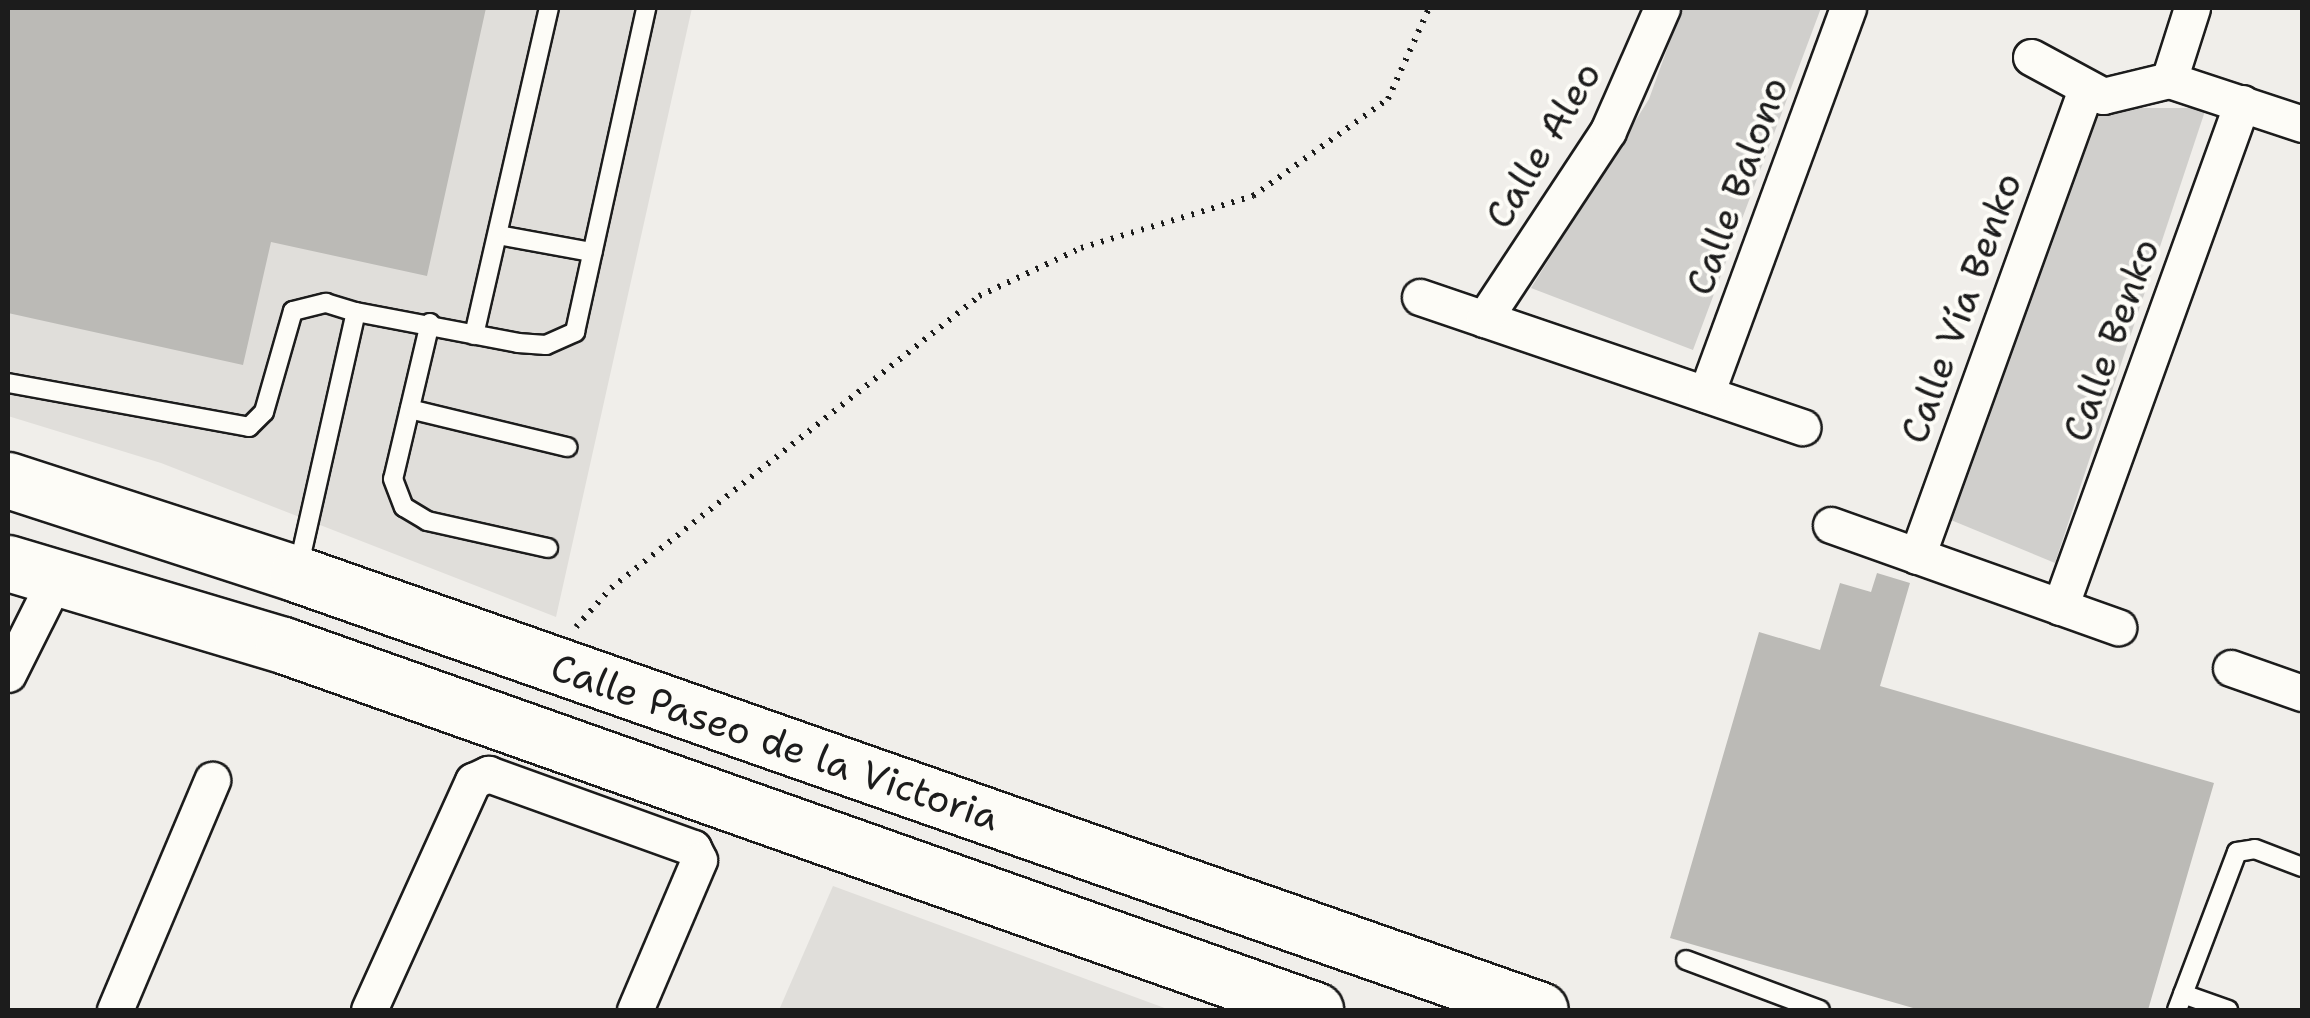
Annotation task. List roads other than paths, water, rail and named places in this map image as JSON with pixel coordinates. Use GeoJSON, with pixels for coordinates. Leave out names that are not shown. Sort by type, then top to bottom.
{"type":"FeatureCollection","features":[{"type":"Feature","properties":{"kind":"main road","name":"Calle Paseo de la Victoria"},"geometry":{"type":"LineString","coordinates":[[8,480],[297,574],[1540,1010]]}},
{"type":"Feature","properties":{"kind":"main road","name":"Calle Paseo de la Victoria"},"geometry":{"type":"LineString","coordinates":[[33,568],[284,645],[1316,1010]]}},
{"type":"Feature","properties":{"kind":"street","name":"Calle Aleo"},"geometry":{"type":"LineString","coordinates":[[1484,318],[1608,131],[1662,8]]}},
{"type":"Feature","properties":{"kind":"street","name":"Calle Balono"},"geometry":{"type":"LineString","coordinates":[[1706,394],[1848,8]]}},
{"type":"Feature","properties":{"kind":"street"},"geometry":{"type":"LineString","coordinates":[[2169,80],[2192,8]]}},
{"type":"Feature","properties":{"kind":"street"},"geometry":{"type":"LineString","coordinates":[[2030,57],[2086,89],[2118,98],[2169,80],[2302,124]]}},
{"type":"Feature","properties":{"kind":"street","name":"Calle Vía Benko"},"geometry":{"type":"LineString","coordinates":[[1917,556],[2086,89]]}},
{"type":"Feature","properties":{"kind":"street","name":"Calle Benko"},"geometry":{"type":"LineString","coordinates":[[2060,606],[2242,103]]}},
{"type":"Feature","properties":{"kind":"street"},"geometry":{"type":"LineString","coordinates":[[1420,297],[1802,426]]}},
{"type":"Feature","properties":{"kind":"street"},"geometry":{"type":"LineString","coordinates":[[1831,526],[2118,627]]}},
{"type":"Feature","properties":{"kind":"street"},"geometry":{"type":"LineString","coordinates":[[8,674],[33,568]]}},
{"type":"Feature","properties":{"kind":"street"},"geometry":{"type":"LineString","coordinates":[[2231,668],[2302,693]]}},
{"type":"Feature","properties":{"kind":"street"},"geometry":{"type":"LineString","coordinates":[[369,1010],[472,781],[507,774],[683,839],[699,860],[635,1010]]}},
{"type":"Feature","properties":{"kind":"street"},"geometry":{"type":"LineString","coordinates":[[115,1010],[212,780]]}},
{"type":"Feature","properties":{"kind":"lane"},"geometry":{"type":"LineString","coordinates":[[474,334],[549,8]]}},
{"type":"Feature","properties":{"kind":"lane"},"geometry":{"type":"LineString","coordinates":[[8,384],[249,427],[264,412],[293,310],[326,302],[356,312],[546,346],[575,332],[646,8]]}},
{"type":"Feature","properties":{"kind":"lane"},"geometry":{"type":"LineString","coordinates":[[498,235],[592,252]]}},
{"type":"Feature","properties":{"kind":"lane"},"geometry":{"type":"LineString","coordinates":[[297,574],[356,312]]}},
{"type":"Feature","properties":{"kind":"lane"},"geometry":{"type":"LineString","coordinates":[[430,323],[394,478],[404,507],[427,521],[548,548]]}},
{"type":"Feature","properties":{"kind":"lane"},"geometry":{"type":"LineString","coordinates":[[410,410],[567,447]]}},
{"type":"Feature","properties":{"kind":"lane"},"geometry":{"type":"LineString","coordinates":[[2228,1010],[2180,1002],[2237,852],[2255,849],[2302,867]]}},
{"type":"Feature","properties":{"kind":"lane"},"geometry":{"type":"LineString","coordinates":[[1686,960],[1820,1010]]}}]}
